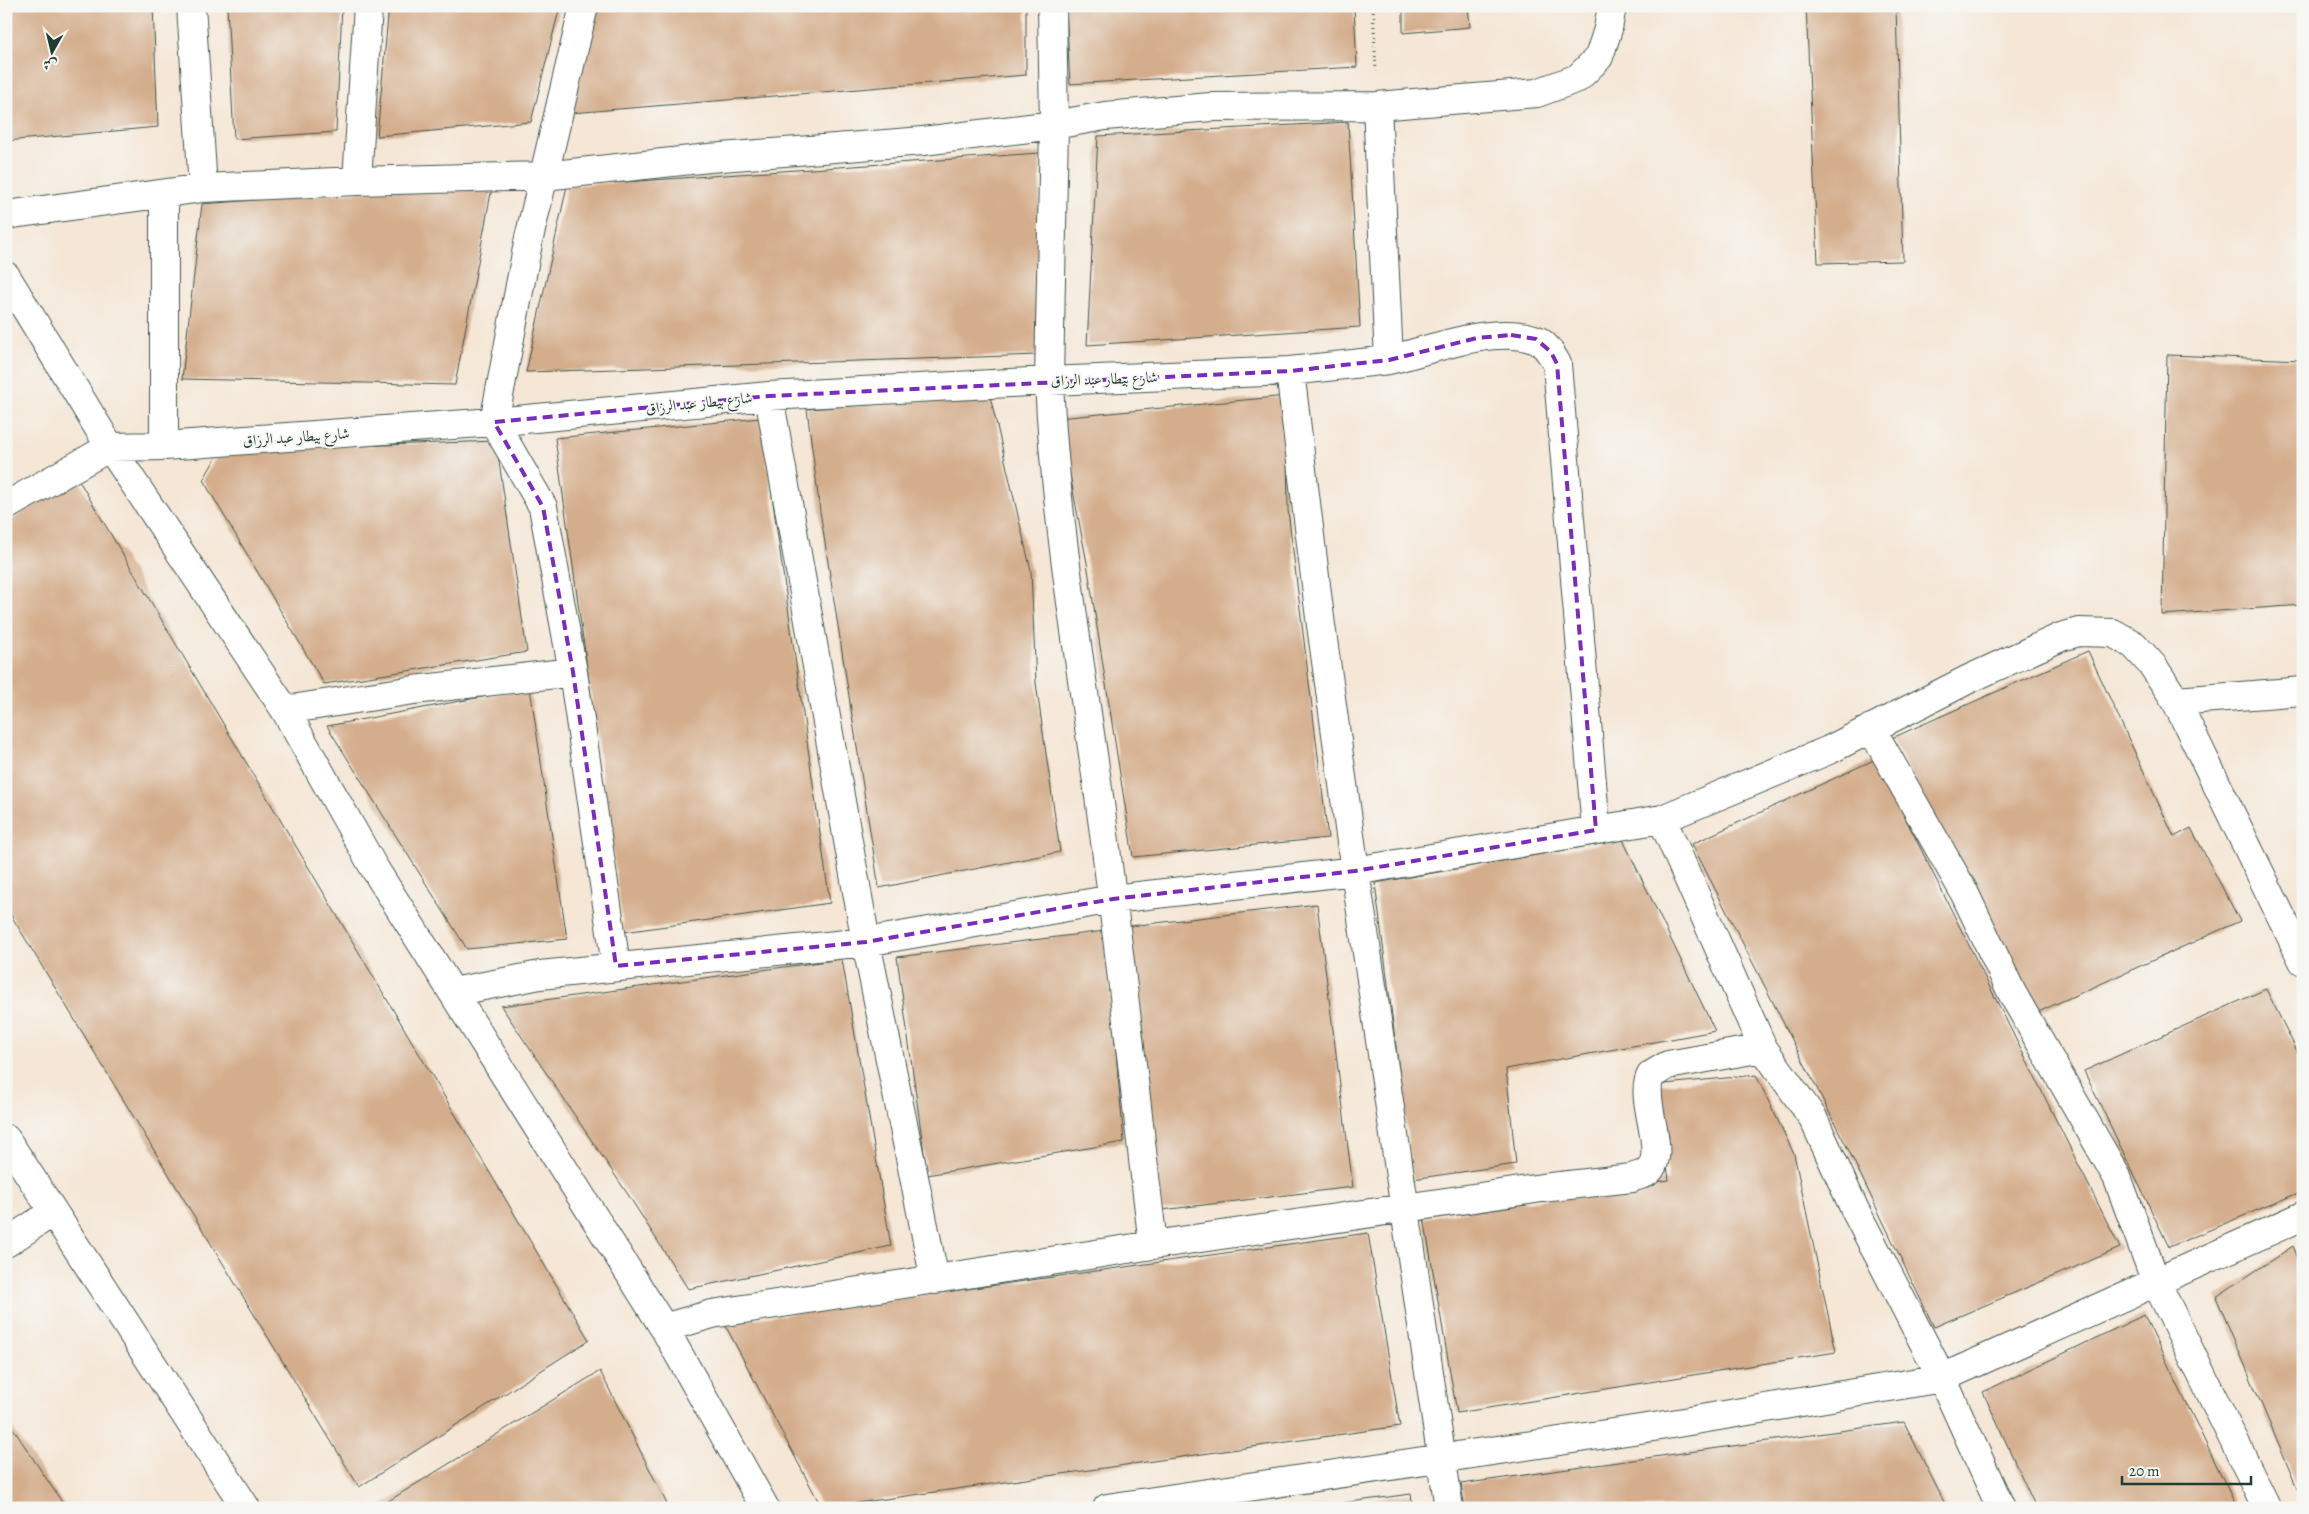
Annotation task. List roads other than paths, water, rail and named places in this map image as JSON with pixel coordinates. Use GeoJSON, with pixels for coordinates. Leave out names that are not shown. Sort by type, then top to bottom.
{"type":"FeatureCollection","features":[{"type":"Feature","properties":{"kind":"street"},"geometry":{"type":"LineString","coordinates":[[191,6],[203,188]]}},
{"type":"Feature","properties":{"kind":"street"},"geometry":{"type":"LineString","coordinates":[[358,181],[368,6]]}},
{"type":"Feature","properties":{"kind":"street"},"geometry":{"type":"LineString","coordinates":[[584,6],[529,238],[494,422],[543,507],[573,672],[616,966]]}},
{"type":"Feature","properties":{"kind":"street"},"geometry":{"type":"LineString","coordinates":[[1052,6],[1054,125],[1050,416],[1067,566],[1113,899],[1153,1245]]}},
{"type":"Feature","properties":{"kind":"street"},"geometry":{"type":"LineString","coordinates":[[6,216],[203,188],[358,181],[544,176],[709,158],[923,141],[1054,125],[1105,116],[1211,107],[1377,106],[1537,93],[1578,78],[1599,57],[1608,29],[1612,6]]}},
{"type":"Feature","properties":{"kind":"street"},"geometry":{"type":"LineString","coordinates":[[1377,106],[1389,360]]}},
{"type":"Feature","properties":{"kind":"street"},"geometry":{"type":"LineString","coordinates":[[164,194],[164,446]]}},
{"type":"Feature","properties":{"kind":"street"},"geometry":{"type":"LineString","coordinates":[[6,276],[110,447],[285,710],[373,866],[664,1328],[765,1508]]}},
{"type":"Feature","properties":{"kind":"street","name":"شارع بيطار عبد الرزاق"},"geometry":{"type":"LineString","coordinates":[[110,447],[164,446],[494,422],[769,396],[1049,381],[1290,371],[1389,360],[1477,338],[1511,335],[1536,339],[1550,352],[1557,364],[1596,830]]}},
{"type":"Feature","properties":{"kind":"street"},"geometry":{"type":"LineString","coordinates":[[1290,371],[1320,618],[1355,871],[1449,1508]]}},
{"type":"Feature","properties":{"kind":"street"},"geometry":{"type":"LineString","coordinates":[[769,396],[866,942],[934,1280]]}},
{"type":"Feature","properties":{"kind":"street"},"geometry":{"type":"LineString","coordinates":[[6,506],[110,447]]}},
{"type":"Feature","properties":{"kind":"street"},"geometry":{"type":"LineString","coordinates":[[453,992],[540,975],[866,942],[1113,899],[1355,871],[1662,819],[1821,754],[1968,679],[2060,637],[2078,632],[2113,633],[2134,645],[2153,666],[2176,701],[2303,961]]}},
{"type":"Feature","properties":{"kind":"street"},"geometry":{"type":"LineString","coordinates":[[285,710],[414,690],[573,672]]}},
{"type":"Feature","properties":{"kind":"street"},"geometry":{"type":"LineString","coordinates":[[2176,701],[2303,691]]}},
{"type":"Feature","properties":{"kind":"street"},"geometry":{"type":"LineString","coordinates":[[1872,728],[1963,890],[2012,993],[2117,1177],[2156,1282],[2267,1508]]}},
{"type":"Feature","properties":{"kind":"street"},"geometry":{"type":"LineString","coordinates":[[1662,819],[1763,1048],[1813,1118],[1855,1210],[1942,1378],[2001,1508]]}},
{"type":"Feature","properties":{"kind":"street"},"geometry":{"type":"LineString","coordinates":[[664,1328],[712,1314],[1153,1245],[1542,1188],[1632,1178],[1645,1174],[1654,1164],[1656,1156],[1646,1088],[1651,1075],[1668,1065],[1763,1048]]}},
{"type":"Feature","properties":{"kind":"street"},"geometry":{"type":"LineString","coordinates":[[6,1139],[246,1508]]}},
{"type":"Feature","properties":{"kind":"street"},"geometry":{"type":"LineString","coordinates":[[6,1243],[53,1212]]}},
{"type":"Feature","properties":{"kind":"street"},"geometry":{"type":"LineString","coordinates":[[1107,1508],[1440,1457],[1660,1426],[1942,1378],[2303,1216]]}}]}
